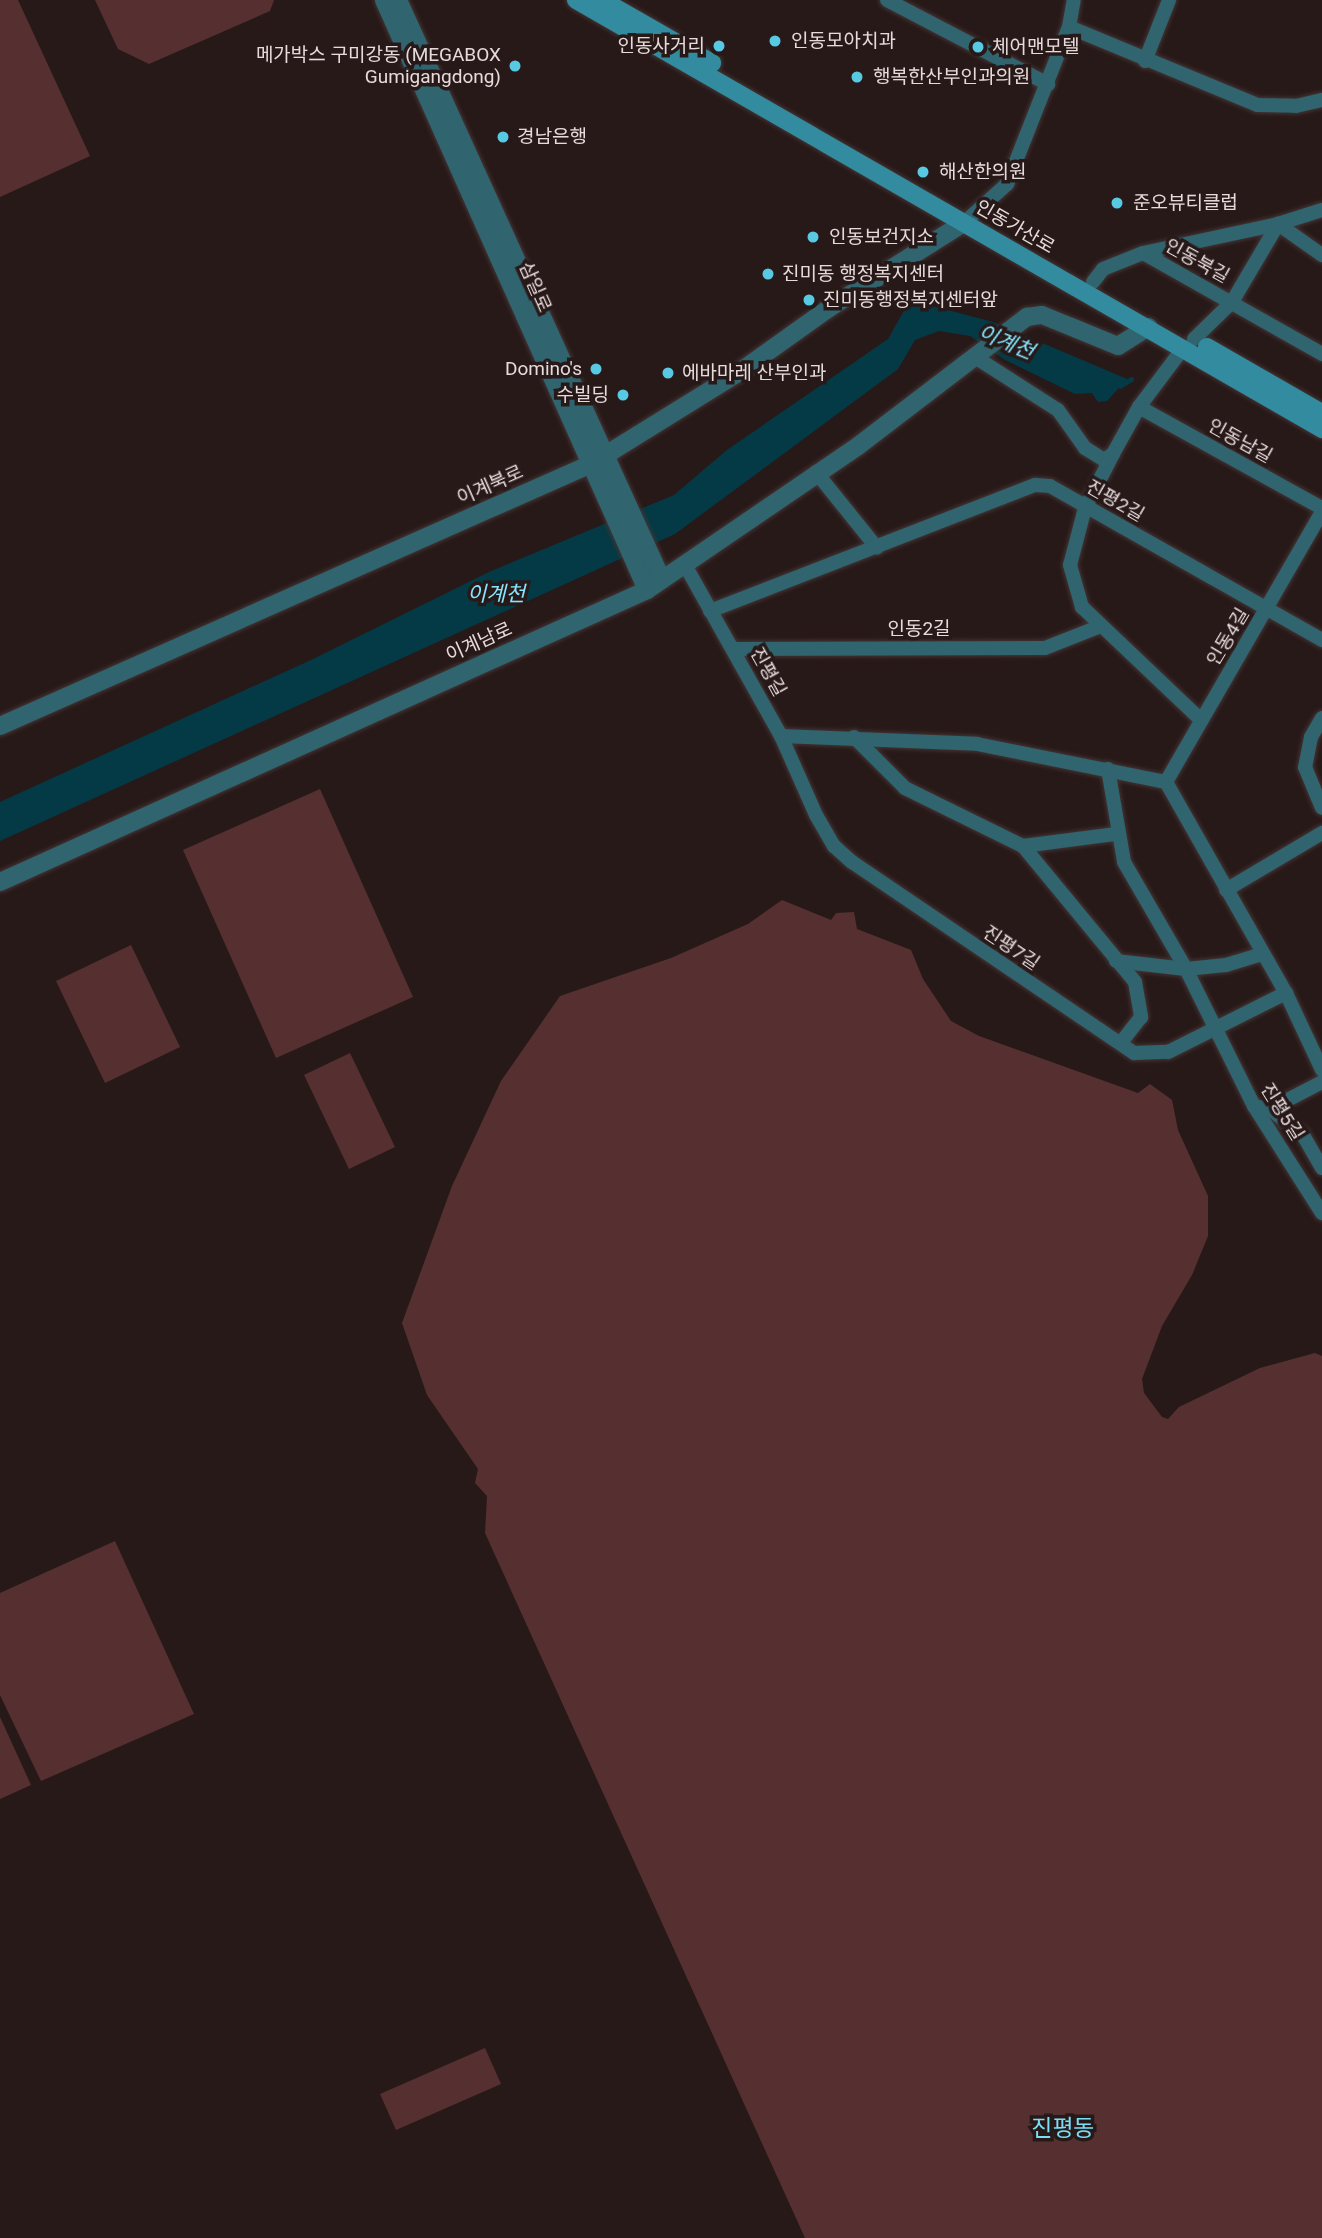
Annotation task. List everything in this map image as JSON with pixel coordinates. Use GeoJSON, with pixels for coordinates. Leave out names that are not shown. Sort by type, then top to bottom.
{"type":"FeatureCollection","features":[{"type":"Feature","properties":{"kind":"main road","name":"인동가산로"},"geometry":{"type":"LineString","coordinates":[[576,0],[969,218],[1093,282],[1322,429]]}},
{"type":"Feature","properties":{"kind":"main road","name":"인동가산로"},"geometry":{"type":"LineString","coordinates":[[603,0],[1148,327],[1189,343],[1322,413]]}},
{"type":"Feature","properties":{"kind":"street","name":"삼일로"},"geometry":{"type":"LineString","coordinates":[[384,0],[655,585]]}},
{"type":"Feature","properties":{"kind":"street","name":"삼일로"},"geometry":{"type":"LineString","coordinates":[[398,0],[598,459]]}},
{"type":"Feature","properties":{"kind":"street"},"geometry":{"type":"LineString","coordinates":[[887,0],[1048,84]]}},
{"type":"Feature","properties":{"kind":"street"},"geometry":{"type":"LineString","coordinates":[[969,218],[1007,184],[1069,27],[1074,0]]}},
{"type":"Feature","properties":{"kind":"street"},"geometry":{"type":"LineString","coordinates":[[1145,61],[1169,0]]}},
{"type":"Feature","properties":{"kind":"street"},"geometry":{"type":"LineString","coordinates":[[1069,27],[1145,61],[1257,104],[1296,106],[1322,100]]}},
{"type":"Feature","properties":{"kind":"street"},"geometry":{"type":"LineString","coordinates":[[1093,282],[1103,269],[1143,253],[1278,224],[1322,210]]}},
{"type":"Feature","properties":{"kind":"street","name":"이계북로"},"geometry":{"type":"LineString","coordinates":[[0,726],[598,459],[969,218]]}},
{"type":"Feature","properties":{"kind":"street"},"geometry":{"type":"LineString","coordinates":[[1278,224],[1322,255]]}},
{"type":"Feature","properties":{"kind":"street","name":"인동북길"},"geometry":{"type":"LineString","coordinates":[[1232,302],[1278,224]]}},
{"type":"Feature","properties":{"kind":"street","name":"인동북길"},"geometry":{"type":"LineString","coordinates":[[1143,253],[1322,354]]}},
{"type":"Feature","properties":{"kind":"street"},"geometry":{"type":"LineString","coordinates":[[1201,720],[1082,607],[1070,565],[1085,508],[1139,407],[1189,343],[1232,302]]}},
{"type":"Feature","properties":{"kind":"street","name":"이계남로"},"geometry":{"type":"LineString","coordinates":[[0,882],[655,585],[816,472],[1027,317],[1042,315],[1118,346],[1148,327]]}},
{"type":"Feature","properties":{"kind":"street"},"geometry":{"type":"LineString","coordinates":[[975,357],[1058,410],[1085,448],[1104,460],[1113,454]]}},
{"type":"Feature","properties":{"kind":"street","name":"인동남길"},"geometry":{"type":"LineString","coordinates":[[1139,407],[1322,510]]}},
{"type":"Feature","properties":{"kind":"street"},"geometry":{"type":"LineString","coordinates":[[816,472],[877,548]]}},
{"type":"Feature","properties":{"kind":"street","name":"진평2길"},"geometry":{"type":"LineString","coordinates":[[710,611],[1035,485],[1050,486],[1322,640]]}},
{"type":"Feature","properties":{"kind":"street","name":"인동4길"},"geometry":{"type":"LineString","coordinates":[[1166,782],[1268,609],[1322,510]]}},
{"type":"Feature","properties":{"kind":"street","name":"진평길"},"geometry":{"type":"LineString","coordinates":[[685,565],[781,736]]}},
{"type":"Feature","properties":{"kind":"street","name":"인동2길"},"geometry":{"type":"LineString","coordinates":[[733,649],[1045,648],[1101,626]]}},
{"type":"Feature","properties":{"kind":"street"},"geometry":{"type":"LineString","coordinates":[[1322,718],[1311,737],[1305,767],[1322,808]]}},
{"type":"Feature","properties":{"kind":"street"},"geometry":{"type":"LineString","coordinates":[[781,736],[977,744],[1166,782],[1286,993],[1322,1070]]}},
{"type":"Feature","properties":{"kind":"street","name":"진평7길"},"geometry":{"type":"LineString","coordinates":[[781,736],[816,815],[834,846],[852,862],[1134,1053],[1154,1055],[1286,993]]}},
{"type":"Feature","properties":{"kind":"street"},"geometry":{"type":"LineString","coordinates":[[854,737],[905,788],[1023,846],[1135,982],[1142,1005],[1141,1017],[1121,1043]]}},
{"type":"Feature","properties":{"kind":"street"},"geometry":{"type":"LineString","coordinates":[[1108,769],[1116,834],[1135,883],[1186,969],[1213,1028]]}},
{"type":"Feature","properties":{"kind":"street"},"geometry":{"type":"LineString","coordinates":[[1226,890],[1322,833]]}},
{"type":"Feature","properties":{"kind":"street"},"geometry":{"type":"LineString","coordinates":[[1023,846],[1116,834]]}},
{"type":"Feature","properties":{"kind":"street"},"geometry":{"type":"LineString","coordinates":[[1116,961],[1186,969],[1226,965],[1263,954]]}},
{"type":"Feature","properties":{"kind":"street","name":"진평5길"},"geometry":{"type":"LineString","coordinates":[[1213,1028],[1254,1106],[1320,1204]]}},
{"type":"Feature","properties":{"kind":"street"},"geometry":{"type":"LineString","coordinates":[[1270,1108],[1322,1082]]}},
{"type":"Feature","properties":{"kind":"street"},"geometry":{"type":"LineString","coordinates":[[1254,1106],[1270,1108],[1303,1135],[1322,1168]]}},
{"type":"Feature","properties":{"kind":"shaded area"},"geometry":{"type":"Polygon","coordinates":[[[0,0],[18,0],[90,156],[0,197],[0,0]]]}},
{"type":"Feature","properties":{"kind":"shaded area"},"geometry":{"type":"Polygon","coordinates":[[[95,0],[274,0],[270,11],[149,64],[118,49],[95,0]]]}},
{"type":"Feature","properties":{"kind":"shaded area"},"geometry":{"type":"Polygon","coordinates":[[[320,789],[413,997],[276,1058],[183,850],[320,789]]]}},
{"type":"Feature","properties":{"kind":"shaded area"},"geometry":{"type":"Polygon","coordinates":[[[782,900],[831,920],[836,913],[854,912],[857,929],[911,950],[923,979],[951,1021],[979,1036],[1138,1093],[1150,1084],[1172,1100],[1178,1130],[1208,1196],[1208,1236],[1192,1275],[1162,1326],[1142,1379],[1144,1393],[1162,1417],[1168,1419],[1179,1407],[1260,1368],[1315,1353],[1322,1356],[1322,2238],[805,2238],[485,1533],[487,1496],[475,1483],[478,1469],[427,1395],[402,1323],[452,1186],[501,1081],[560,996],[671,958],[748,924],[782,900]]]}},
{"type":"Feature","properties":{"kind":"shaded area"},"geometry":{"type":"Polygon","coordinates":[[[131,945],[180,1047],[105,1083],[56,981],[131,945]]]}},
{"type":"Feature","properties":{"kind":"shaded area"},"geometry":{"type":"Polygon","coordinates":[[[350,1053],[395,1147],[349,1169],[304,1075],[350,1053]]]}},
{"type":"Feature","properties":{"kind":"shaded area"},"geometry":{"type":"Polygon","coordinates":[[[115,1541],[194,1714],[41,1781],[0,1695],[0,1593],[115,1541]]]}},
{"type":"Feature","properties":{"kind":"shaded area"},"geometry":{"type":"Polygon","coordinates":[[[0,1717],[31,1785],[0,1799],[0,1717]]]}},
{"type":"Feature","properties":{"kind":"shaded area"},"geometry":{"type":"Polygon","coordinates":[[[485,2048],[501,2084],[396,2130],[380,2094],[485,2048]]]}},
{"type":"Feature","properties":{"kind":"water","name":"이계천"},"geometry":{"type":"Polygon","coordinates":[[[910,300],[993,322],[1127,379],[1107,401],[1098,402],[1092,393],[1075,394],[1005,360],[970,336],[939,331],[915,340],[898,369],[675,534],[0,841],[0,802],[311,660],[489,572],[674,495],[727,450],[888,339],[910,300]]]}},
{"type":"Feature","properties":{"kind":"waterway","name":"이계천"},"geometry":{"type":"LineString","coordinates":[[1120,386],[1131,379]]}},
{"type":"Feature","properties":{"kind":"place","name":"인동모아치과"},"geometry":{"type":"Point","coordinates":[775,41]}},
{"type":"Feature","properties":{"kind":"place","name":"인동사거리"},"geometry":{"type":"Point","coordinates":[719,46]}},
{"type":"Feature","properties":{"kind":"place","name":"체어맨모텔"},"geometry":{"type":"Point","coordinates":[978,47]}},
{"type":"Feature","properties":{"kind":"place","name":"메가박스 구미강동 (MEGABOX Gumigangdong)"},"geometry":{"type":"Point","coordinates":[515,66]}},
{"type":"Feature","properties":{"kind":"place","name":"행복한산부인과의원"},"geometry":{"type":"Point","coordinates":[857,77]}},
{"type":"Feature","properties":{"kind":"place","name":"경남은행"},"geometry":{"type":"Point","coordinates":[503,137]}},
{"type":"Feature","properties":{"kind":"place","name":"해산한의원"},"geometry":{"type":"Point","coordinates":[923,172]}},
{"type":"Feature","properties":{"kind":"place","name":"준오뷰티클럽"},"geometry":{"type":"Point","coordinates":[1117,203]}},
{"type":"Feature","properties":{"kind":"place","name":"인동보건지소"},"geometry":{"type":"Point","coordinates":[813,237]}},
{"type":"Feature","properties":{"kind":"place","name":"진미동 행정복지센터"},"geometry":{"type":"Point","coordinates":[768,274]}},
{"type":"Feature","properties":{"kind":"place","name":"진미동행정복지센터앞"},"geometry":{"type":"Point","coordinates":[809,300]}},
{"type":"Feature","properties":{"kind":"place","name":"Domino's"},"geometry":{"type":"Point","coordinates":[596,369]}},
{"type":"Feature","properties":{"kind":"place","name":"에바마레 산부인과"},"geometry":{"type":"Point","coordinates":[668,373]}},
{"type":"Feature","properties":{"kind":"place","name":"수빌딩"},"geometry":{"type":"Point","coordinates":[623,395]}},
{"type":"Feature","properties":{"kind":"district","name":"진평동"},"geometry":{"type":"Point","coordinates":[1063,2129]}}]}
